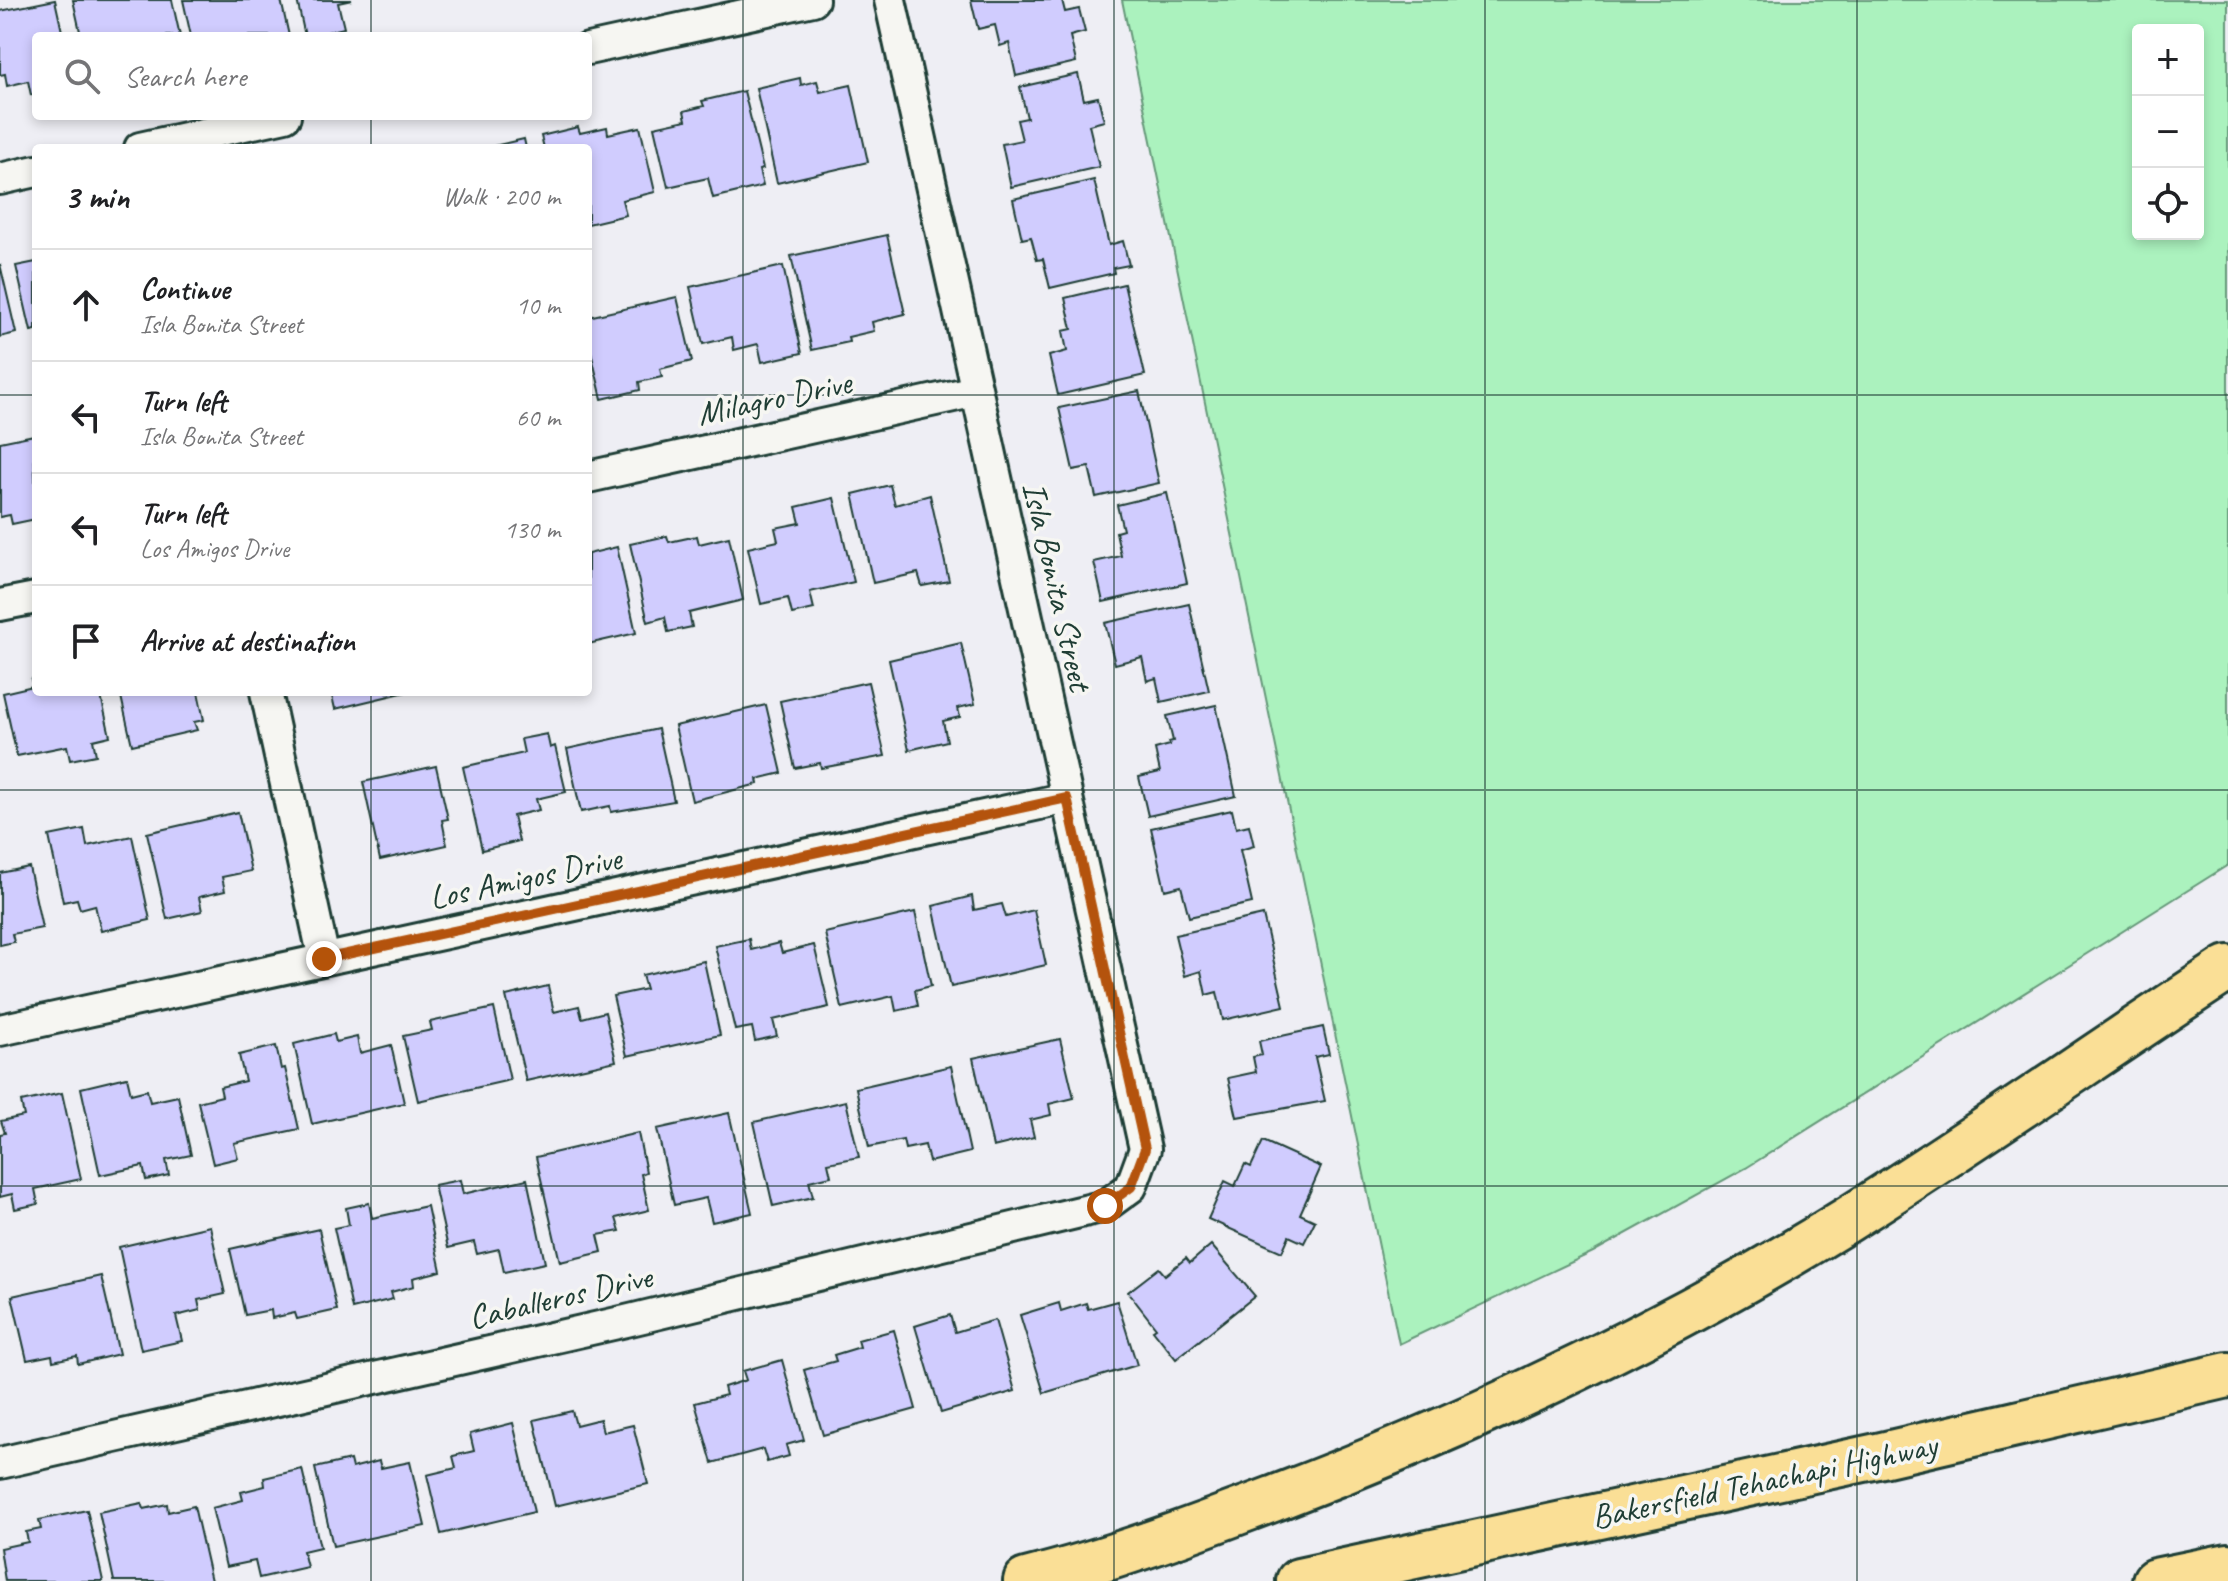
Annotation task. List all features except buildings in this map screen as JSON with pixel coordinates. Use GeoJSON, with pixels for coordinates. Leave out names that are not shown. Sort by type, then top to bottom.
{"type":"FeatureCollection","features":[{"type":"Feature","properties":{"kind":"highway"},"geometry":{"type":"LineString","coordinates":[[1026,1581],[1198,1527],[1366,1463],[1530,1391],[1691,1309],[1847,1220],[2228,968]]}},
{"type":"Feature","properties":{"kind":"highway","name":"Bakersfield Tehachapi Highway"},"geometry":{"type":"LineString","coordinates":[[1299,1581],[1882,1455],[2228,1375]]}},
{"type":"Feature","properties":{"kind":"highway"},"geometry":{"type":"LineString","coordinates":[[2155,1581],[2228,1566]]}},
{"type":"Feature","properties":{"kind":"street"},"geometry":{"type":"LineString","coordinates":[[592,48],[813,0]]}},
{"type":"Feature","properties":{"kind":"street","name":"Isla Bonita Street"},"geometry":{"type":"LineString","coordinates":[[890,0],[1145,1149],[1131,1187]]}},
{"type":"Feature","properties":{"kind":"street"},"geometry":{"type":"LineString","coordinates":[[158,144],[267,120]]}},
{"type":"Feature","properties":{"kind":"street"},"geometry":{"type":"LineString","coordinates":[[0,179],[32,172]]}},
{"type":"Feature","properties":{"kind":"street","name":"Milagro Drive"},"geometry":{"type":"LineString","coordinates":[[592,476],[976,391]]}},
{"type":"Feature","properties":{"kind":"street"},"geometry":{"type":"LineString","coordinates":[[0,605],[32,599]]}},
{"type":"Feature","properties":{"kind":"street"},"geometry":{"type":"LineString","coordinates":[[267,696],[324,959]]}},
{"type":"Feature","properties":{"kind":"street","name":"Los Amigos Drive"},"geometry":{"type":"LineString","coordinates":[[0,1030],[1067,798]]}},
{"type":"Feature","properties":{"kind":"street","name":"Caballeros Drive"},"geometry":{"type":"LineString","coordinates":[[2,1455],[626,1321],[1105,1206],[1131,1187]]}},
{"type":"Feature","properties":{"kind":"green space"},"geometry":{"type":"Polygon","coordinates":[[[1122,0],[2228,0],[2228,865],[1746,1168],[1593,1252],[1399,1344],[1122,0]]]}},
{"type":"Feature","properties":{"kind":"route"},"geometry":{"type":"LineString","coordinates":[[324,959],[1067,798],[1145,1149],[1131,1187],[1105,1206]]}}]}
